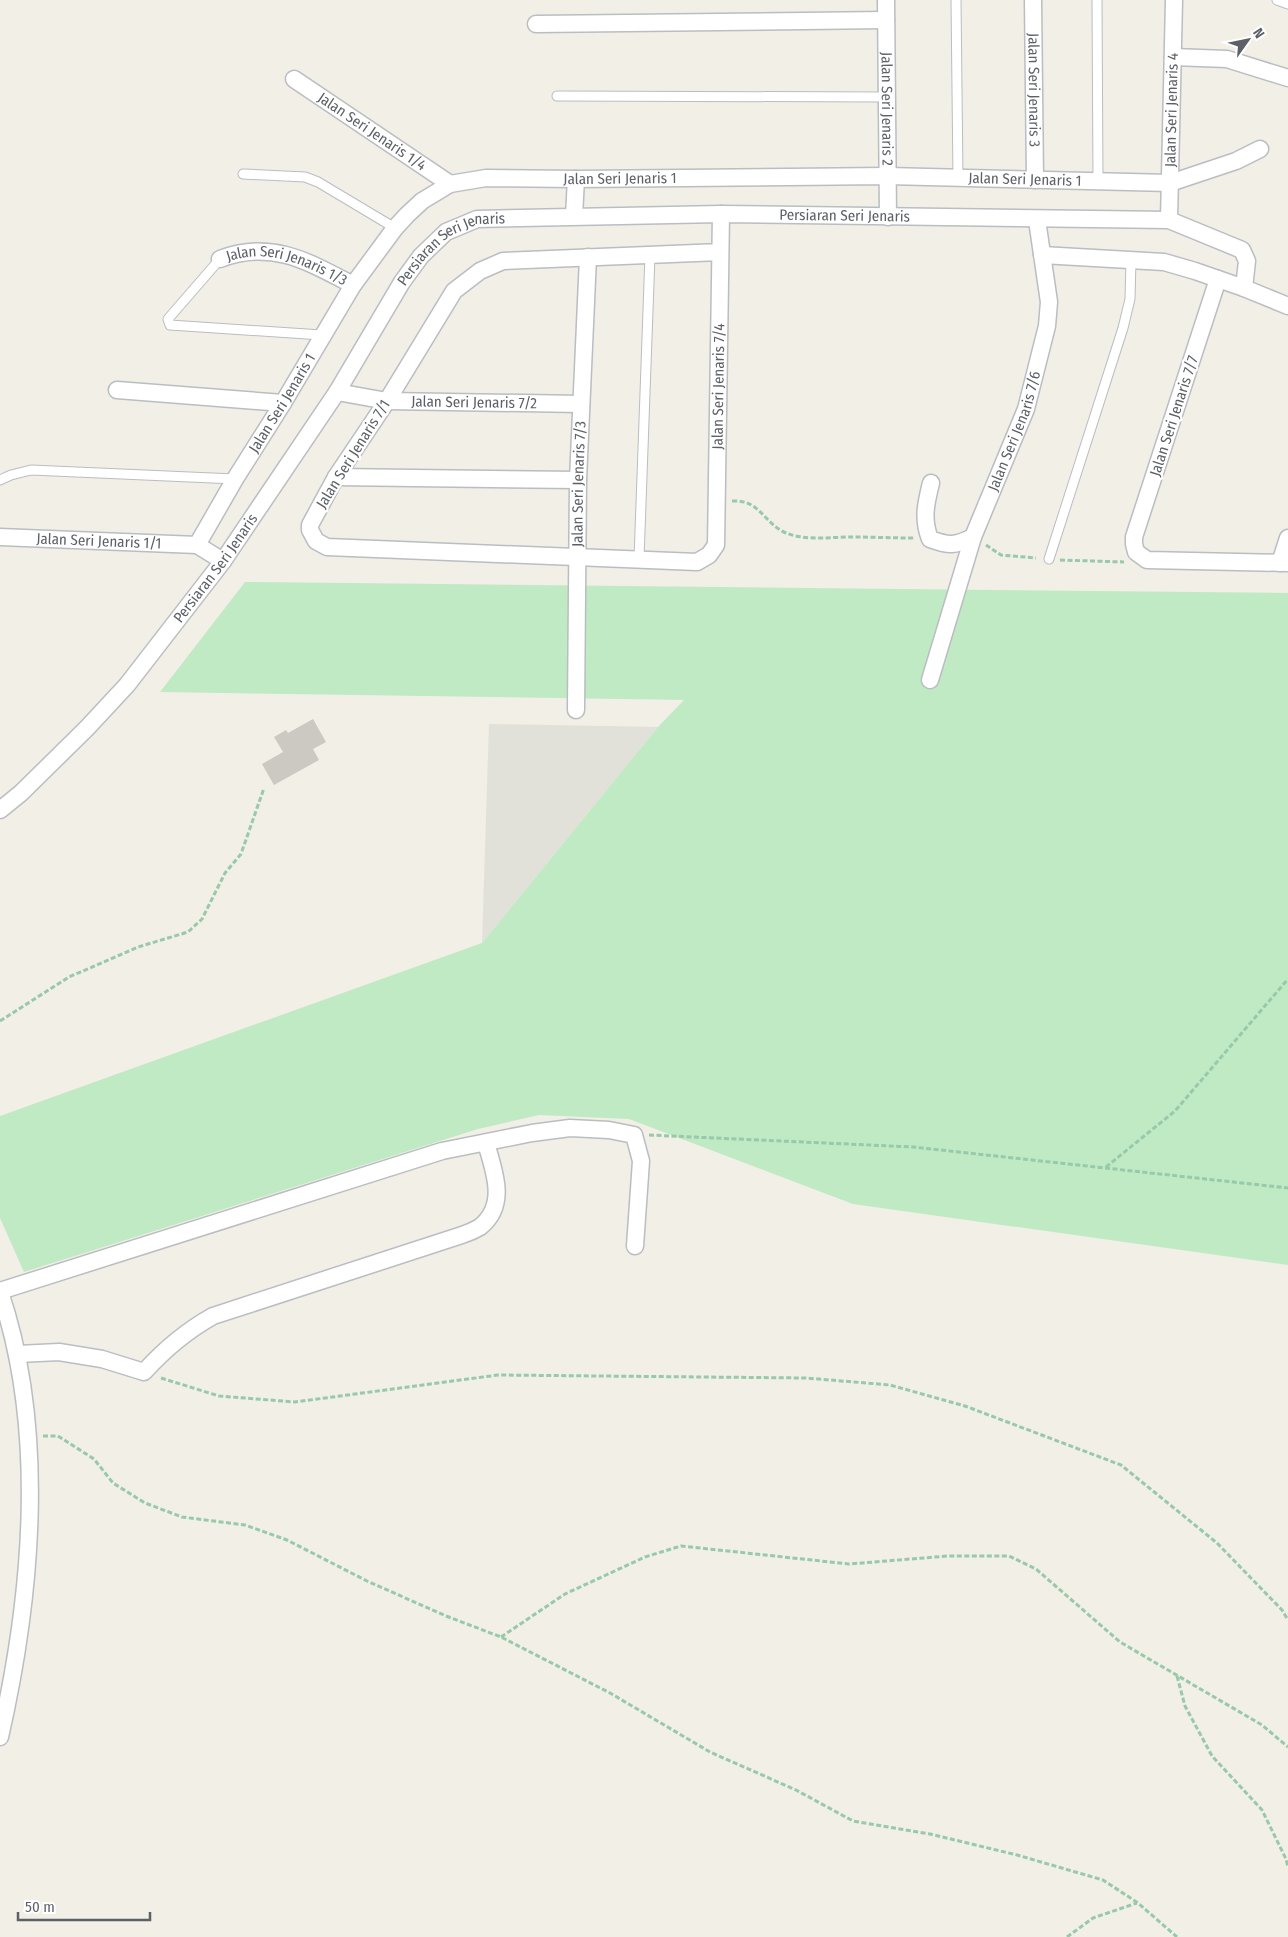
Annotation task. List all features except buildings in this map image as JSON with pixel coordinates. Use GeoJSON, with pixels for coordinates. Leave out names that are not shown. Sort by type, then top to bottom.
{"type":"FeatureCollection","features":[{"type":"Feature","properties":{"kind":"street","name":"Jalan Seri Jenaris 2"},"geometry":{"type":"LineString","coordinates":[[886,0],[888,217]]}},
{"type":"Feature","properties":{"kind":"street","name":"Jalan Seri Jenaris 3"},"geometry":{"type":"LineString","coordinates":[[1033,0],[1035,180]]}},
{"type":"Feature","properties":{"kind":"street","name":"Jalan Seri Jenaris 4"},"geometry":{"type":"LineString","coordinates":[[1169,220],[1174,0]]}},
{"type":"Feature","properties":{"kind":"street"},"geometry":{"type":"LineString","coordinates":[[536,24],[886,20]]}},
{"type":"Feature","properties":{"kind":"street"},"geometry":{"type":"LineString","coordinates":[[1173,57],[1227,59],[1288,78]]}},
{"type":"Feature","properties":{"kind":"street","name":"Jalan Seri Jenaris 1/4"},"geometry":{"type":"LineString","coordinates":[[294,79],[450,184]]}},
{"type":"Feature","properties":{"kind":"street","name":"Jalan Seri Jenaris 1"},"geometry":{"type":"LineString","coordinates":[[197,545],[235,479],[284,403],[322,335],[353,285],[395,228],[422,201],[450,184],[486,178],[576,180],[888,176],[1170,183],[1236,161],[1260,149]]}},
{"type":"Feature","properties":{"kind":"street"},"geometry":{"type":"LineString","coordinates":[[574,216],[576,180]]}},
{"type":"Feature","properties":{"kind":"street","name":"Persiaran Seri Jenaris"},"geometry":{"type":"LineString","coordinates":[[0,810],[21,793],[74,741],[127,684],[223,561],[337,392],[402,282],[421,256],[446,232],[477,219],[574,216],[721,214],[1037,220],[1169,220]]}},
{"type":"Feature","properties":{"kind":"street","name":"Jalan Seri Jenaris 7/4"},"geometry":{"type":"LineString","coordinates":[[709,556],[716,545],[721,214]]}},
{"type":"Feature","properties":{"kind":"street","name":"Jalan Seri Jenaris 7/6"},"geometry":{"type":"LineString","coordinates":[[930,680],[973,537],[1026,410],[1041,354],[1047,326],[1049,302],[1037,220]]}},
{"type":"Feature","properties":{"kind":"street"},"geometry":{"type":"LineString","coordinates":[[1169,220],[1242,250],[1247,261],[1244,288]]}},
{"type":"Feature","properties":{"kind":"street","name":"Jalan Seri Jenaris 1/3"},"geometry":{"type":"LineString","coordinates":[[220,258],[234,253],[256,250],[275,252],[294,256],[311,263],[353,285]]}},
{"type":"Feature","properties":{"kind":"street","name":"Jalan Seri Jenaris 7/1"},"geometry":{"type":"LineString","coordinates":[[709,556],[696,562],[578,556],[327,548],[316,541],[310,530],[310,525],[312,518],[336,477],[387,401],[454,291],[480,271],[503,260],[720,252]]}},
{"type":"Feature","properties":{"kind":"street"},"geometry":{"type":"LineString","coordinates":[[1042,255],[1164,262],[1244,288],[1288,306]]}},
{"type":"Feature","properties":{"kind":"street","name":"Jalan Seri Jenaris 7/3"},"geometry":{"type":"LineString","coordinates":[[576,710],[578,480],[588,257]]}},
{"type":"Feature","properties":{"kind":"street","name":"Jalan Seri Jenaris 7/7"},"geometry":{"type":"LineString","coordinates":[[1218,279],[1134,537],[1134,544],[1136,552],[1147,560],[1284,563]]}},
{"type":"Feature","properties":{"kind":"street"},"geometry":{"type":"LineString","coordinates":[[117,390],[284,403]]}},
{"type":"Feature","properties":{"kind":"street","name":"Jalan Seri Jenaris 7/2"},"geometry":{"type":"LineString","coordinates":[[337,392],[387,401],[582,404]]}},
{"type":"Feature","properties":{"kind":"street"},"geometry":{"type":"LineString","coordinates":[[336,477],[578,480]]}},
{"type":"Feature","properties":{"kind":"street"},"geometry":{"type":"LineString","coordinates":[[931,483],[925,516],[926,529],[930,539],[945,544],[959,544],[973,537]]}},
{"type":"Feature","properties":{"kind":"street","name":"Jalan Seri Jenaris 1/1"},"geometry":{"type":"LineString","coordinates":[[0,537],[197,545]]}},
{"type":"Feature","properties":{"kind":"street"},"geometry":{"type":"LineString","coordinates":[[1284,563],[1288,538]]}},
{"type":"Feature","properties":{"kind":"street"},"geometry":{"type":"LineString","coordinates":[[197,545],[223,561]]}},
{"type":"Feature","properties":{"kind":"street"},"geometry":{"type":"LineString","coordinates":[[0,1737],[10,1692],[22,1618],[30,1501],[24,1398],[18,1354],[0,1291],[442,1151],[532,1133],[570,1128],[608,1130],[634,1135],[641,1161],[636,1246]]}},
{"type":"Feature","properties":{"kind":"street"},"geometry":{"type":"LineString","coordinates":[[18,1354],[59,1352],[102,1359],[144,1372],[154,1360],[201,1323],[213,1316],[462,1235],[480,1227],[492,1214],[497,1199],[497,1183],[486,1143]]}},
{"type":"Feature","properties":{"kind":"lane"},"geometry":{"type":"LineString","coordinates":[[956,0],[958,178]]}},
{"type":"Feature","properties":{"kind":"lane"},"geometry":{"type":"LineString","coordinates":[[1097,0],[1098,181]]}},
{"type":"Feature","properties":{"kind":"lane"},"geometry":{"type":"LineString","coordinates":[[1277,0],[1288,4]]}},
{"type":"Feature","properties":{"kind":"lane"},"geometry":{"type":"LineString","coordinates":[[558,96],[887,97]]}},
{"type":"Feature","properties":{"kind":"lane"},"geometry":{"type":"LineString","coordinates":[[243,174],[305,176],[395,228]]}},
{"type":"Feature","properties":{"kind":"lane"},"geometry":{"type":"LineString","coordinates":[[639,559],[650,255]]}},
{"type":"Feature","properties":{"kind":"lane"},"geometry":{"type":"LineString","coordinates":[[220,258],[168,319],[170,326],[322,335]]}},
{"type":"Feature","properties":{"kind":"lane"},"geometry":{"type":"LineString","coordinates":[[1049,559],[1124,328],[1130,299],[1131,260]]}},
{"type":"Feature","properties":{"kind":"lane"},"geometry":{"type":"LineString","coordinates":[[0,480],[31,470],[235,479]]}},
{"type":"Feature","properties":{"kind":"path"},"geometry":{"type":"LineString","coordinates":[[716,502],[742,500],[758,508],[772,523],[786,533],[810,537],[930,539]]}},
{"type":"Feature","properties":{"kind":"path"},"geometry":{"type":"LineString","coordinates":[[0,1021],[68,977],[138,947],[188,932],[202,919],[225,873],[241,854],[264,788]]}},
{"type":"Feature","properties":{"kind":"path"},"geometry":{"type":"LineString","coordinates":[[1105,1167],[1175,1112],[1288,979]]}},
{"type":"Feature","properties":{"kind":"path"},"geometry":{"type":"LineString","coordinates":[[634,1135],[913,1147],[1288,1188]]}},
{"type":"Feature","properties":{"kind":"path"},"geometry":{"type":"LineString","coordinates":[[144,1372],[219,1396],[295,1402],[498,1375],[806,1378],[890,1385],[966,1406],[1121,1465],[1217,1543],[1282,1610],[1288,1620]]}},
{"type":"Feature","properties":{"kind":"path"},"geometry":{"type":"LineString","coordinates":[[27,1437],[58,1436],[94,1459],[113,1483],[145,1503],[182,1517],[245,1525],[287,1540],[367,1581],[446,1616],[502,1637],[610,1693],[710,1752],[796,1790],[853,1821],[930,1834],[1017,1855],[1103,1880],[1138,1903],[1177,1937]]}},
{"type":"Feature","properties":{"kind":"path"},"geometry":{"type":"LineString","coordinates":[[502,1637],[565,1594],[645,1557],[681,1546],[849,1564],[948,1556],[1009,1556],[1036,1569],[1120,1642],[1262,1725],[1288,1747]]}},
{"type":"Feature","properties":{"kind":"path"},"geometry":{"type":"LineString","coordinates":[[1177,1675],[1185,1706],[1212,1756],[1262,1810],[1286,1859],[1288,1867]]}},
{"type":"Feature","properties":{"kind":"path"},"geometry":{"type":"LineString","coordinates":[[1067,1937],[1093,1918],[1138,1903]]}},
{"type":"Feature","properties":{"kind":"shaded area"},"geometry":{"type":"Polygon","coordinates":[[[489,724],[658,727],[482,943],[489,724]]]}},
{"type":"Feature","properties":{"kind":"green space"},"geometry":{"type":"Polygon","coordinates":[[[245,582],[1288,593],[1288,1265],[853,1204],[629,1119],[539,1115],[478,1129],[24,1272],[0,1218],[0,1116],[482,943],[658,727],[684,700],[160,692],[245,582]]]}}]}
